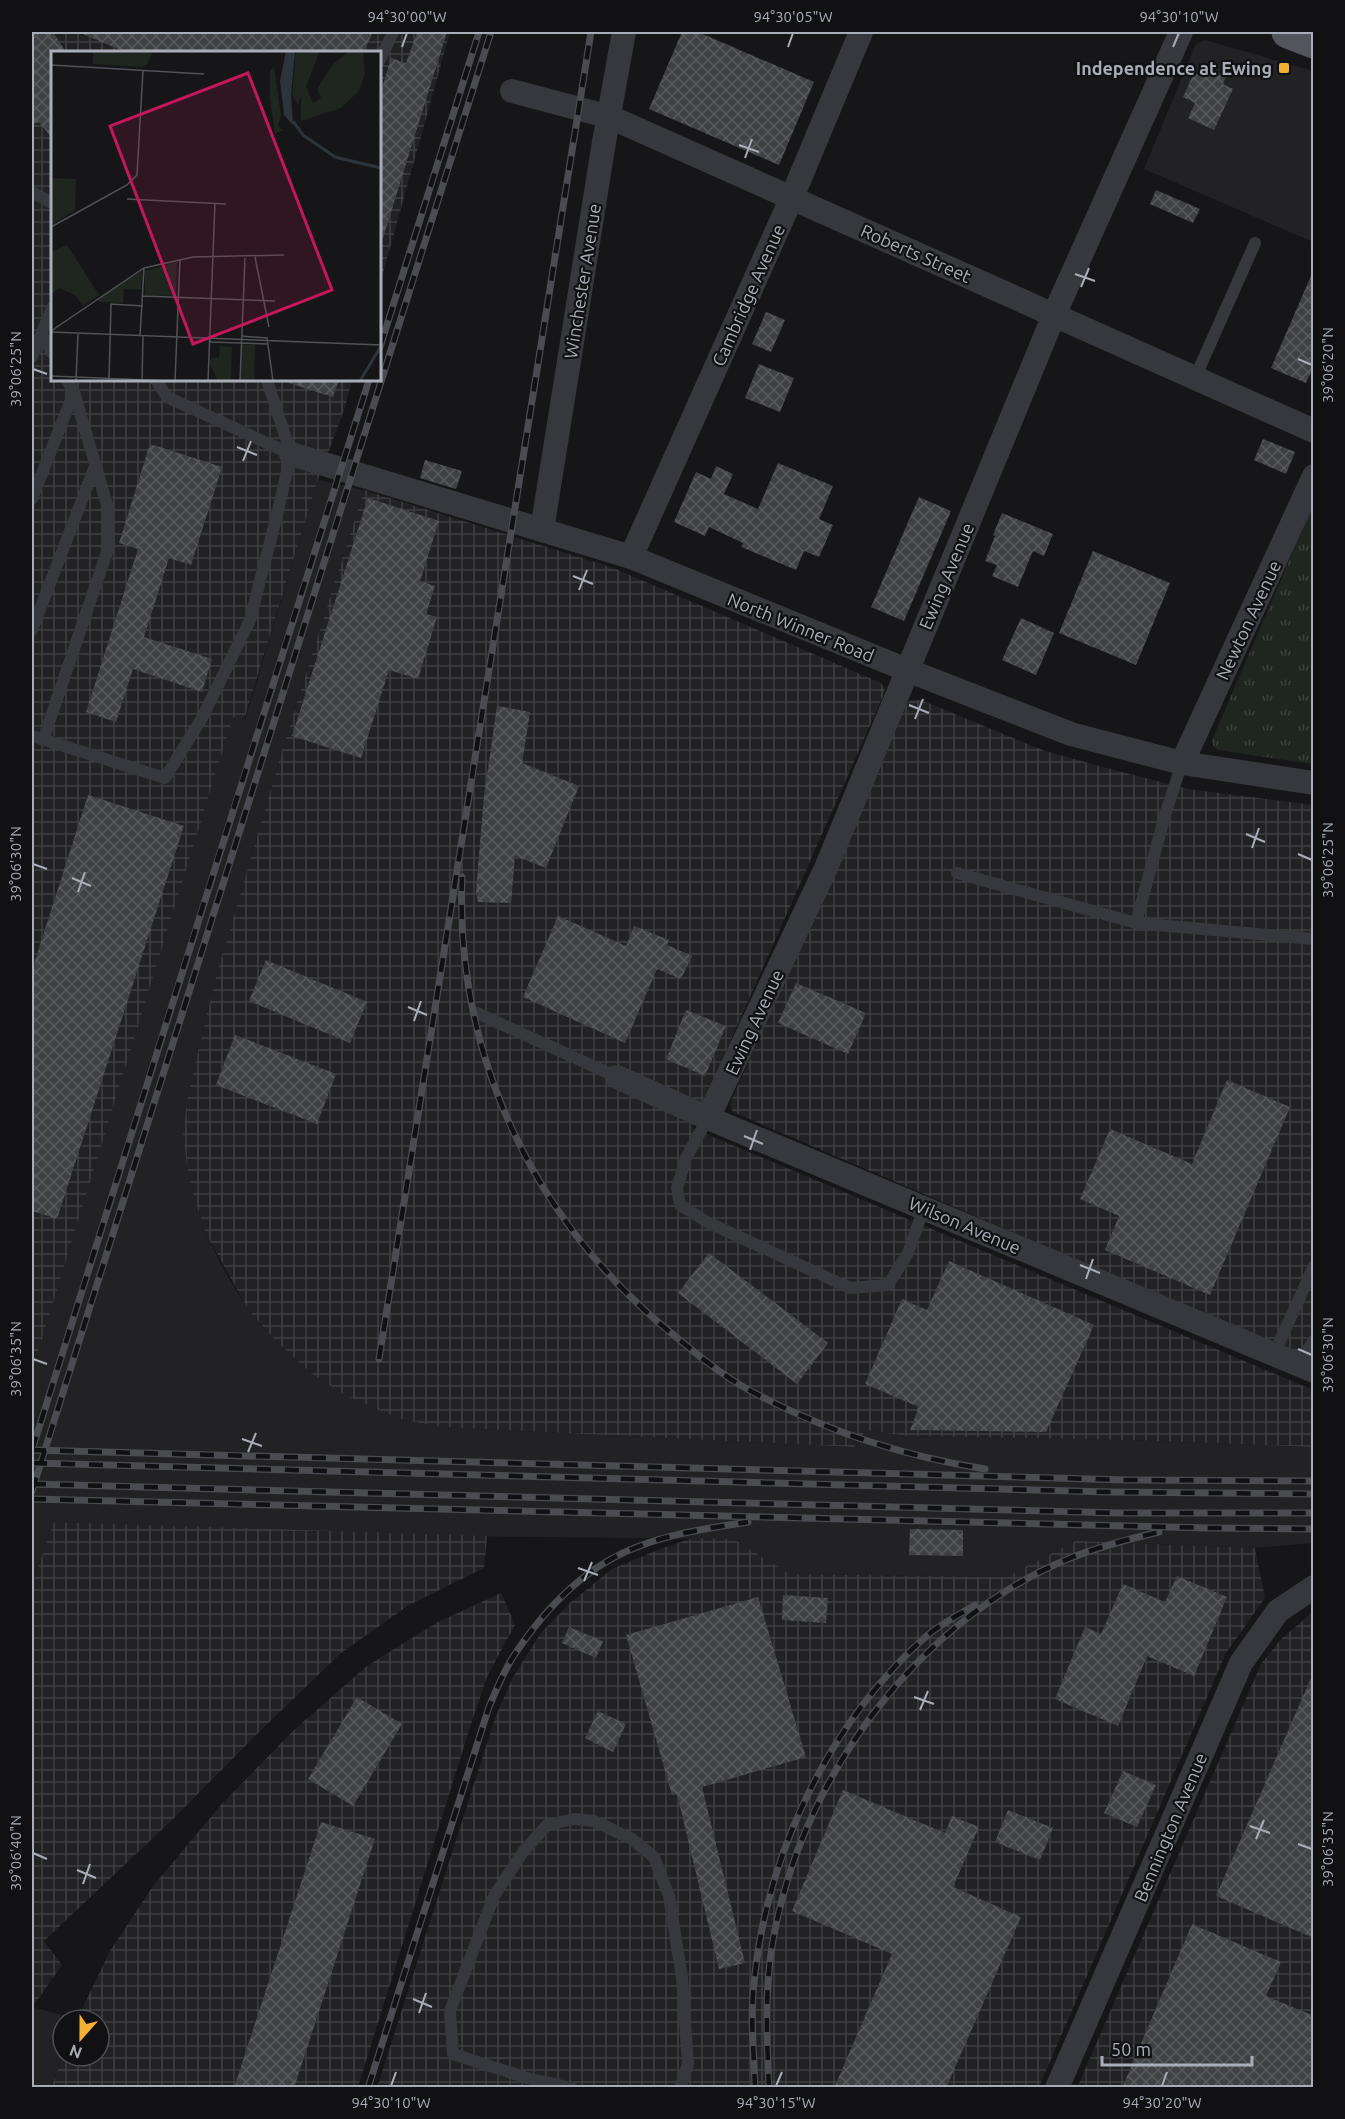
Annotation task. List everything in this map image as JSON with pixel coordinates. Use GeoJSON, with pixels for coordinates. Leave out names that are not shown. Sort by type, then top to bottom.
{"type":"FeatureCollection","features":[{"type":"Feature","properties":{"kind":"main road"},"geometry":{"type":"LineString","coordinates":[[1288,32],[1314,42]]}},
{"type":"Feature","properties":{"kind":"street","name":"Winchester Avenue"},"geometry":{"type":"LineString","coordinates":[[542,530],[600,166],[624,32]]}},
{"type":"Feature","properties":{"kind":"street","name":"Cambridge Avenue"},"geometry":{"type":"LineString","coordinates":[[631,557],[792,197],[861,32]]}},
{"type":"Feature","properties":{"kind":"street","name":"Ewing Avenue"},"geometry":{"type":"LineString","coordinates":[[708,1118],[826,868],[1054,315],[1181,32]]}},
{"type":"Feature","properties":{"kind":"street","name":"Roberts Street"},"geometry":{"type":"LineString","coordinates":[[512,91],[610,117],[1314,431]]}},
{"type":"Feature","properties":{"kind":"street","name":"North Winner Road"},"geometry":{"type":"LineString","coordinates":[[291,454],[631,557],[907,670],[1071,734],[1182,763],[1314,783]]}},
{"type":"Feature","properties":{"kind":"street","name":"Newton Avenue"},"geometry":{"type":"LineString","coordinates":[[1182,763],[1314,476]]}},
{"type":"Feature","properties":{"kind":"street","name":"Wilson Avenue"},"geometry":{"type":"LineString","coordinates":[[617,1077],[708,1118],[1306,1368]]}},
{"type":"Feature","properties":{"kind":"street","name":"Bennington Avenue"},"geometry":{"type":"LineString","coordinates":[[1057,2088],[1241,1663],[1278,1611],[1314,1587]]}},
{"type":"Feature","properties":{"kind":"lane"},"geometry":{"type":"LineString","coordinates":[[381,58],[393,32]]}},
{"type":"Feature","properties":{"kind":"lane"},"geometry":{"type":"LineString","coordinates":[[32,192],[51,202]]}},
{"type":"Feature","properties":{"kind":"lane"},"geometry":{"type":"LineString","coordinates":[[1195,378],[1255,243]]}},
{"type":"Feature","properties":{"kind":"lane"},"geometry":{"type":"LineString","coordinates":[[32,357],[51,311]]}},
{"type":"Feature","properties":{"kind":"lane"},"geometry":{"type":"LineString","coordinates":[[42,334],[51,351]]}},
{"type":"Feature","properties":{"kind":"lane"},"geometry":{"type":"LineString","coordinates":[[68,381],[74,392],[108,508],[108,549],[38,738],[165,778],[202,718],[249,620],[291,454],[267,381]]}},
{"type":"Feature","properties":{"kind":"lane"},"geometry":{"type":"LineString","coordinates":[[157,381],[167,397],[291,454]]}},
{"type":"Feature","properties":{"kind":"lane"},"geometry":{"type":"LineString","coordinates":[[32,499],[74,392]]}},
{"type":"Feature","properties":{"kind":"lane"},"geometry":{"type":"LineString","coordinates":[[32,630],[95,466]]}},
{"type":"Feature","properties":{"kind":"lane"},"geometry":{"type":"LineString","coordinates":[[1136,923],[1165,815],[1182,763]]}},
{"type":"Feature","properties":{"kind":"lane"},"geometry":{"type":"LineString","coordinates":[[957,873],[1136,923],[1313,938]]}},
{"type":"Feature","properties":{"kind":"lane"},"geometry":{"type":"LineString","coordinates":[[477,1013],[617,1077]]}},
{"type":"Feature","properties":{"kind":"lane"},"geometry":{"type":"LineString","coordinates":[[708,1118],[686,1158],[677,1188],[680,1205],[709,1223],[849,1288],[888,1286],[908,1253],[924,1208]]}},
{"type":"Feature","properties":{"kind":"lane"},"geometry":{"type":"LineString","coordinates":[[1274,1354],[1314,1266]]}},
{"type":"Feature","properties":{"kind":"lane"},"geometry":{"type":"LineString","coordinates":[[1306,1368],[1314,1340]]}},
{"type":"Feature","properties":{"kind":"lane"},"geometry":{"type":"LineString","coordinates":[[572,2088],[527,2078],[453,2054],[450,2011],[494,1896],[523,1852],[546,1825],[574,1819],[594,1821],[611,1828],[632,1839],[654,1857],[669,1896],[682,1978],[688,2064],[680,2088]]}},
{"type":"Feature","properties":{"kind":"shaded area"},"geometry":{"type":"Polygon","coordinates":[[[32,32],[450,32],[381,280],[381,51],[51,51],[51,381],[352,381],[344,410],[318,480],[244,720],[233,717],[32,1371],[32,32]]]}},
{"type":"Feature","properties":{"kind":"shaded area"},"geometry":{"type":"Polygon","coordinates":[[[1205,40],[1313,71],[1313,242],[1144,169],[1196,44],[1205,40]]]}},
{"type":"Feature","properties":{"kind":"shaded area"},"geometry":{"type":"Polygon","coordinates":[[[318,480],[364,490],[287,734],[215,980],[188,1095],[189,1180],[205,1232],[225,1272],[249,1311],[279,1344],[312,1374],[400,1419],[440,1427],[854,1447],[866,1430],[907,1436],[1130,1440],[1313,1447],[1313,1543],[1255,1548],[1076,1541],[1006,1577],[790,1574],[733,1539],[434,1536],[54,1522],[32,1585],[32,1371],[233,716],[245,720],[318,480]]]}},
{"type":"Feature","properties":{"kind":"shaded area"},"geometry":{"type":"Polygon","coordinates":[[[364,490],[611,567],[881,683],[885,689],[883,696],[692,1128],[1313,1390],[1313,1447],[1130,1440],[907,1436],[866,1430],[854,1447],[440,1427],[400,1419],[347,1396],[312,1374],[279,1344],[249,1311],[205,1232],[189,1180],[183,1136],[188,1095],[215,980],[287,734],[364,490]]]}},
{"type":"Feature","properties":{"kind":"shaded area"},"geometry":{"type":"Polygon","coordinates":[[[910,700],[921,700],[1045,751],[1103,767],[1188,789],[1313,805],[1313,1361],[733,1112],[730,1105],[732,1099],[904,706],[910,700]]]}},
{"type":"Feature","properties":{"kind":"shaded area"},"geometry":{"type":"Polygon","coordinates":[[[54,1522],[487,1536],[484,1568],[409,1605],[341,1653],[171,1821],[44,1941],[62,1965],[32,2008],[32,1585],[54,1522]]]}},
{"type":"Feature","properties":{"kind":"shaded area"},"geometry":{"type":"Polygon","coordinates":[[[693,1538],[733,1539],[790,1574],[1006,1577],[1076,1541],[1255,1548],[1265,1598],[1226,1653],[1039,2087],[377,2088],[495,1718],[512,1679],[540,1634],[570,1603],[612,1569],[693,1538]]]}},
{"type":"Feature","properties":{"kind":"shaded area"},"geometry":{"type":"Polygon","coordinates":[[[501,1593],[515,1625],[487,1677],[471,1724],[358,2087],[51,2088],[58,2068],[111,2068],[111,2008],[82,2008],[110,1951],[153,1886],[220,1806],[295,1729],[367,1666],[436,1623],[501,1593]]]}},
{"type":"Feature","properties":{"kind":"shaded area"},"geometry":{"type":"Polygon","coordinates":[[[1313,1612],[1313,2087],[1077,2088],[1261,1664],[1282,1638],[1313,1612]]]}},
{"type":"Feature","properties":{"kind":"shaded area"},"geometry":{"type":"Polygon","coordinates":[[[32,2007],[51,2012],[51,2068],[58,2068],[51,2087],[32,2088],[32,2007]]]}},
{"type":"Feature","properties":{"kind":"green space"},"geometry":{"type":"Polygon","coordinates":[[[1313,505],[1313,764],[1218,750],[1213,746],[1212,740],[1313,505]]]}},
{"type":"Feature","properties":{"kind":"building"},"geometry":{"type":"Polygon","coordinates":[[[32,32],[53,32],[65,51],[51,51],[51,137],[39,122],[32,125],[32,32]]]}},
{"type":"Feature","properties":{"kind":"building"},"geometry":{"type":"Polygon","coordinates":[[[78,32],[373,32],[364,51],[123,51],[78,32]]]}},
{"type":"Feature","properties":{"kind":"building"},"geometry":{"type":"Polygon","coordinates":[[[417,32],[447,32],[383,238],[381,238],[381,92],[391,58],[406,63],[417,32]]]}},
{"type":"Feature","properties":{"kind":"building"},"geometry":{"type":"Polygon","coordinates":[[[682,32],[698,32],[814,82],[779,165],[649,109],[682,32]]]}},
{"type":"Feature","properties":{"kind":"building"},"geometry":{"type":"Polygon","coordinates":[[[1204,67],[1226,77],[1223,84],[1233,89],[1214,130],[1188,118],[1195,103],[1183,97],[1194,73],[1200,76],[1204,67]]]}},
{"type":"Feature","properties":{"kind":"building"},"geometry":{"type":"Polygon","coordinates":[[[1156,190],[1200,209],[1193,223],[1150,204],[1156,190]]]}},
{"type":"Feature","properties":{"kind":"building"},"geometry":{"type":"Polygon","coordinates":[[[1314,269],[1314,366],[1306,383],[1271,368],[1314,269]]]}},
{"type":"Feature","properties":{"kind":"building"},"geometry":{"type":"Polygon","coordinates":[[[766,312],[785,320],[771,352],[752,344],[766,312]]]}},
{"type":"Feature","properties":{"kind":"building"},"geometry":{"type":"Polygon","coordinates":[[[759,364],[794,378],[780,412],[745,398],[759,364]]]}},
{"type":"Feature","properties":{"kind":"building"},"geometry":{"type":"Polygon","coordinates":[[[289,381],[339,381],[333,397],[289,383],[289,381]]]}},
{"type":"Feature","properties":{"kind":"building"},"geometry":{"type":"Polygon","coordinates":[[[1263,439],[1295,452],[1286,474],[1254,460],[1263,439]]]}},
{"type":"Feature","properties":{"kind":"building"},"geometry":{"type":"Polygon","coordinates":[[[150,444],[222,467],[191,565],[169,558],[144,637],[212,659],[202,692],[133,669],[116,722],[86,712],[138,549],[119,543],[150,444]]]}},
{"type":"Feature","properties":{"kind":"building"},"geometry":{"type":"Polygon","coordinates":[[[425,460],[462,471],[456,489],[420,478],[425,460]]]}},
{"type":"Feature","properties":{"kind":"building"},"geometry":{"type":"Polygon","coordinates":[[[778,463],[833,486],[819,519],[833,525],[819,557],[804,551],[796,570],[741,547],[743,543],[709,527],[705,536],[674,522],[696,472],[711,479],[716,466],[733,474],[724,494],[758,509],[778,463]]]}},
{"type":"Feature","properties":{"kind":"building"},"geometry":{"type":"Polygon","coordinates":[[[919,497],[951,511],[904,621],[871,607],[919,497]]]}},
{"type":"Feature","properties":{"kind":"building"},"geometry":{"type":"Polygon","coordinates":[[[368,498],[439,521],[420,581],[435,586],[426,614],[437,617],[418,679],[389,670],[361,758],[292,736],[368,498]]]}},
{"type":"Feature","properties":{"kind":"building"},"geometry":{"type":"Polygon","coordinates":[[[1002,513],[1053,534],[1044,556],[1033,551],[1018,587],[992,576],[997,565],[985,561],[1002,513]]]}},
{"type":"Feature","properties":{"kind":"building"},"geometry":{"type":"Polygon","coordinates":[[[1093,551],[1170,583],[1136,665],[1059,633],[1093,551]]]}},
{"type":"Feature","properties":{"kind":"building"},"geometry":{"type":"Polygon","coordinates":[[[1021,618],[1054,633],[1036,675],[1002,660],[1021,618]]]}},
{"type":"Feature","properties":{"kind":"building"},"geometry":{"type":"Polygon","coordinates":[[[497,706],[530,712],[522,763],[579,786],[546,868],[515,856],[511,903],[478,902],[476,891],[484,796],[497,706]]]}},
{"type":"Feature","properties":{"kind":"building"},"geometry":{"type":"Polygon","coordinates":[[[88,795],[184,826],[57,1219],[32,1211],[32,970],[88,795]]]}},
{"type":"Feature","properties":{"kind":"building"},"geometry":{"type":"Polygon","coordinates":[[[558,916],[626,946],[634,926],[669,940],[667,945],[692,956],[681,979],[657,969],[625,1043],[523,997],[558,916]]]}},
{"type":"Feature","properties":{"kind":"building"},"geometry":{"type":"Polygon","coordinates":[[[266,960],[367,1002],[350,1043],[249,1001],[266,960]]]}},
{"type":"Feature","properties":{"kind":"building"},"geometry":{"type":"Polygon","coordinates":[[[796,983],[866,1013],[848,1054],[778,1023],[796,983]]]}},
{"type":"Feature","properties":{"kind":"building"},"geometry":{"type":"Polygon","coordinates":[[[686,1010],[726,1026],[705,1076],[666,1059],[686,1010]]]}},
{"type":"Feature","properties":{"kind":"building"},"geometry":{"type":"Polygon","coordinates":[[[235,1035],[336,1074],[317,1124],[216,1085],[235,1035]]]}},
{"type":"Feature","properties":{"kind":"building"},"geometry":{"type":"Polygon","coordinates":[[[1227,1080],[1290,1107],[1210,1295],[1105,1250],[1119,1216],[1080,1199],[1110,1129],[1192,1164],[1227,1080]]]}},
{"type":"Feature","properties":{"kind":"building"},"geometry":{"type":"Polygon","coordinates":[[[709,1253],[828,1343],[797,1384],[678,1293],[709,1253]]]}},
{"type":"Feature","properties":{"kind":"building"},"geometry":{"type":"Polygon","coordinates":[[[949,1261],[1094,1325],[1046,1432],[910,1430],[919,1407],[865,1384],[902,1299],[927,1310],[949,1261]]]}},
{"type":"Feature","properties":{"kind":"building"},"geometry":{"type":"Polygon","coordinates":[[[910,1529],[963,1530],[963,1556],[909,1555],[910,1529]]]}},
{"type":"Feature","properties":{"kind":"building"},"geometry":{"type":"Polygon","coordinates":[[[1177,1576],[1227,1597],[1194,1676],[1147,1656],[1118,1726],[1055,1699],[1085,1627],[1101,1634],[1123,1584],[1165,1602],[1177,1576]]]}},
{"type":"Feature","properties":{"kind":"building"},"geometry":{"type":"Polygon","coordinates":[[[783,1595],[828,1598],[826,1623],[782,1620],[783,1595]]]}},
{"type":"Feature","properties":{"kind":"building"},"geometry":{"type":"Polygon","coordinates":[[[758,1597],[806,1757],[702,1787],[745,1963],[719,1969],[677,1794],[672,1795],[626,1635],[758,1597]]]}},
{"type":"Feature","properties":{"kind":"building"},"geometry":{"type":"Polygon","coordinates":[[[569,1627],[603,1641],[596,1658],[562,1643],[569,1627]]]}},
{"type":"Feature","properties":{"kind":"building"},"geometry":{"type":"Polygon","coordinates":[[[1314,1671],[1314,1938],[1216,1896],[1314,1671]]]}},
{"type":"Feature","properties":{"kind":"building"},"geometry":{"type":"Polygon","coordinates":[[[357,1697],[402,1724],[353,1806],[308,1779],[357,1697]]]}},
{"type":"Feature","properties":{"kind":"building"},"geometry":{"type":"Polygon","coordinates":[[[598,1711],[626,1724],[613,1752],[585,1738],[598,1711]]]}},
{"type":"Feature","properties":{"kind":"building"},"geometry":{"type":"Polygon","coordinates":[[[1123,1771],[1156,1785],[1137,1827],[1104,1813],[1123,1771]]]}},
{"type":"Feature","properties":{"kind":"building"},"geometry":{"type":"Polygon","coordinates":[[[843,1790],[945,1833],[952,1816],[979,1827],[953,1887],[1021,1917],[946,2088],[834,2088],[892,1954],[792,1911],[843,1790]]]}},
{"type":"Feature","properties":{"kind":"building"},"geometry":{"type":"Polygon","coordinates":[[[1008,1810],[1053,1828],[1040,1860],[995,1842],[1008,1810]]]}},
{"type":"Feature","properties":{"kind":"building"},"geometry":{"type":"Polygon","coordinates":[[[321,1822],[375,1839],[294,2088],[234,2088],[321,1822]]]}},
{"type":"Feature","properties":{"kind":"building"},"geometry":{"type":"Polygon","coordinates":[[[1192,1924],[1281,1962],[1266,1996],[1314,2016],[1314,2088],[1122,2088],[1192,1924]]]}},
{"type":"Feature","properties":{"kind":"railway"},"geometry":{"type":"LineString","coordinates":[[381,344],[479,32]]}},
{"type":"Feature","properties":{"kind":"railway"},"geometry":{"type":"LineString","coordinates":[[32,1491],[491,32]]}},
{"type":"Feature","properties":{"kind":"railway"},"geometry":{"type":"LineString","coordinates":[[379,1359],[591,32]]}},
{"type":"Feature","properties":{"kind":"railway"},"geometry":{"type":"LineString","coordinates":[[32,1450],[369,381]]}},
{"type":"Feature","properties":{"kind":"railway"},"geometry":{"type":"LineString","coordinates":[[462,877],[463,944],[473,1009],[490,1073],[514,1133],[545,1190],[583,1243],[626,1293],[676,1337],[721,1372],[777,1404],[864,1440],[924,1457],[985,1469]]}},
{"type":"Feature","properties":{"kind":"railway"},"geometry":{"type":"LineString","coordinates":[[32,1450],[1128,1480],[1314,1481]]}},
{"type":"Feature","properties":{"kind":"railway"},"geometry":{"type":"LineString","coordinates":[[33,1463],[1109,1492],[1314,1494]]}},
{"type":"Feature","properties":{"kind":"railway"},"geometry":{"type":"LineString","coordinates":[[32,1484],[1118,1513],[1314,1513]]}},
{"type":"Feature","properties":{"kind":"railway"},"geometry":{"type":"LineString","coordinates":[[32,1499],[1314,1529]]}},
{"type":"Feature","properties":{"kind":"railway"},"geometry":{"type":"LineString","coordinates":[[368,2088],[489,1707],[513,1657],[551,1607],[582,1578],[599,1566],[637,1547],[664,1538],[748,1522]]}},
{"type":"Feature","properties":{"kind":"railway"},"geometry":{"type":"LineString","coordinates":[[769,2088],[768,1977],[782,1898],[803,1836],[832,1777],[868,1721],[910,1670],[958,1626],[1011,1588],[1068,1559],[1159,1532]]}},
{"type":"Feature","properties":{"kind":"railway"},"geometry":{"type":"LineString","coordinates":[[755,2088],[752,2009],[761,1936],[772,1888],[787,1842],[807,1796],[830,1753],[857,1712],[888,1674],[928,1635],[975,1605]]}},
{"type":"Feature","properties":{"kind":"place","name":"Independence at Ewing"},"geometry":{"type":"Point","coordinates":[1284,68]}}]}
